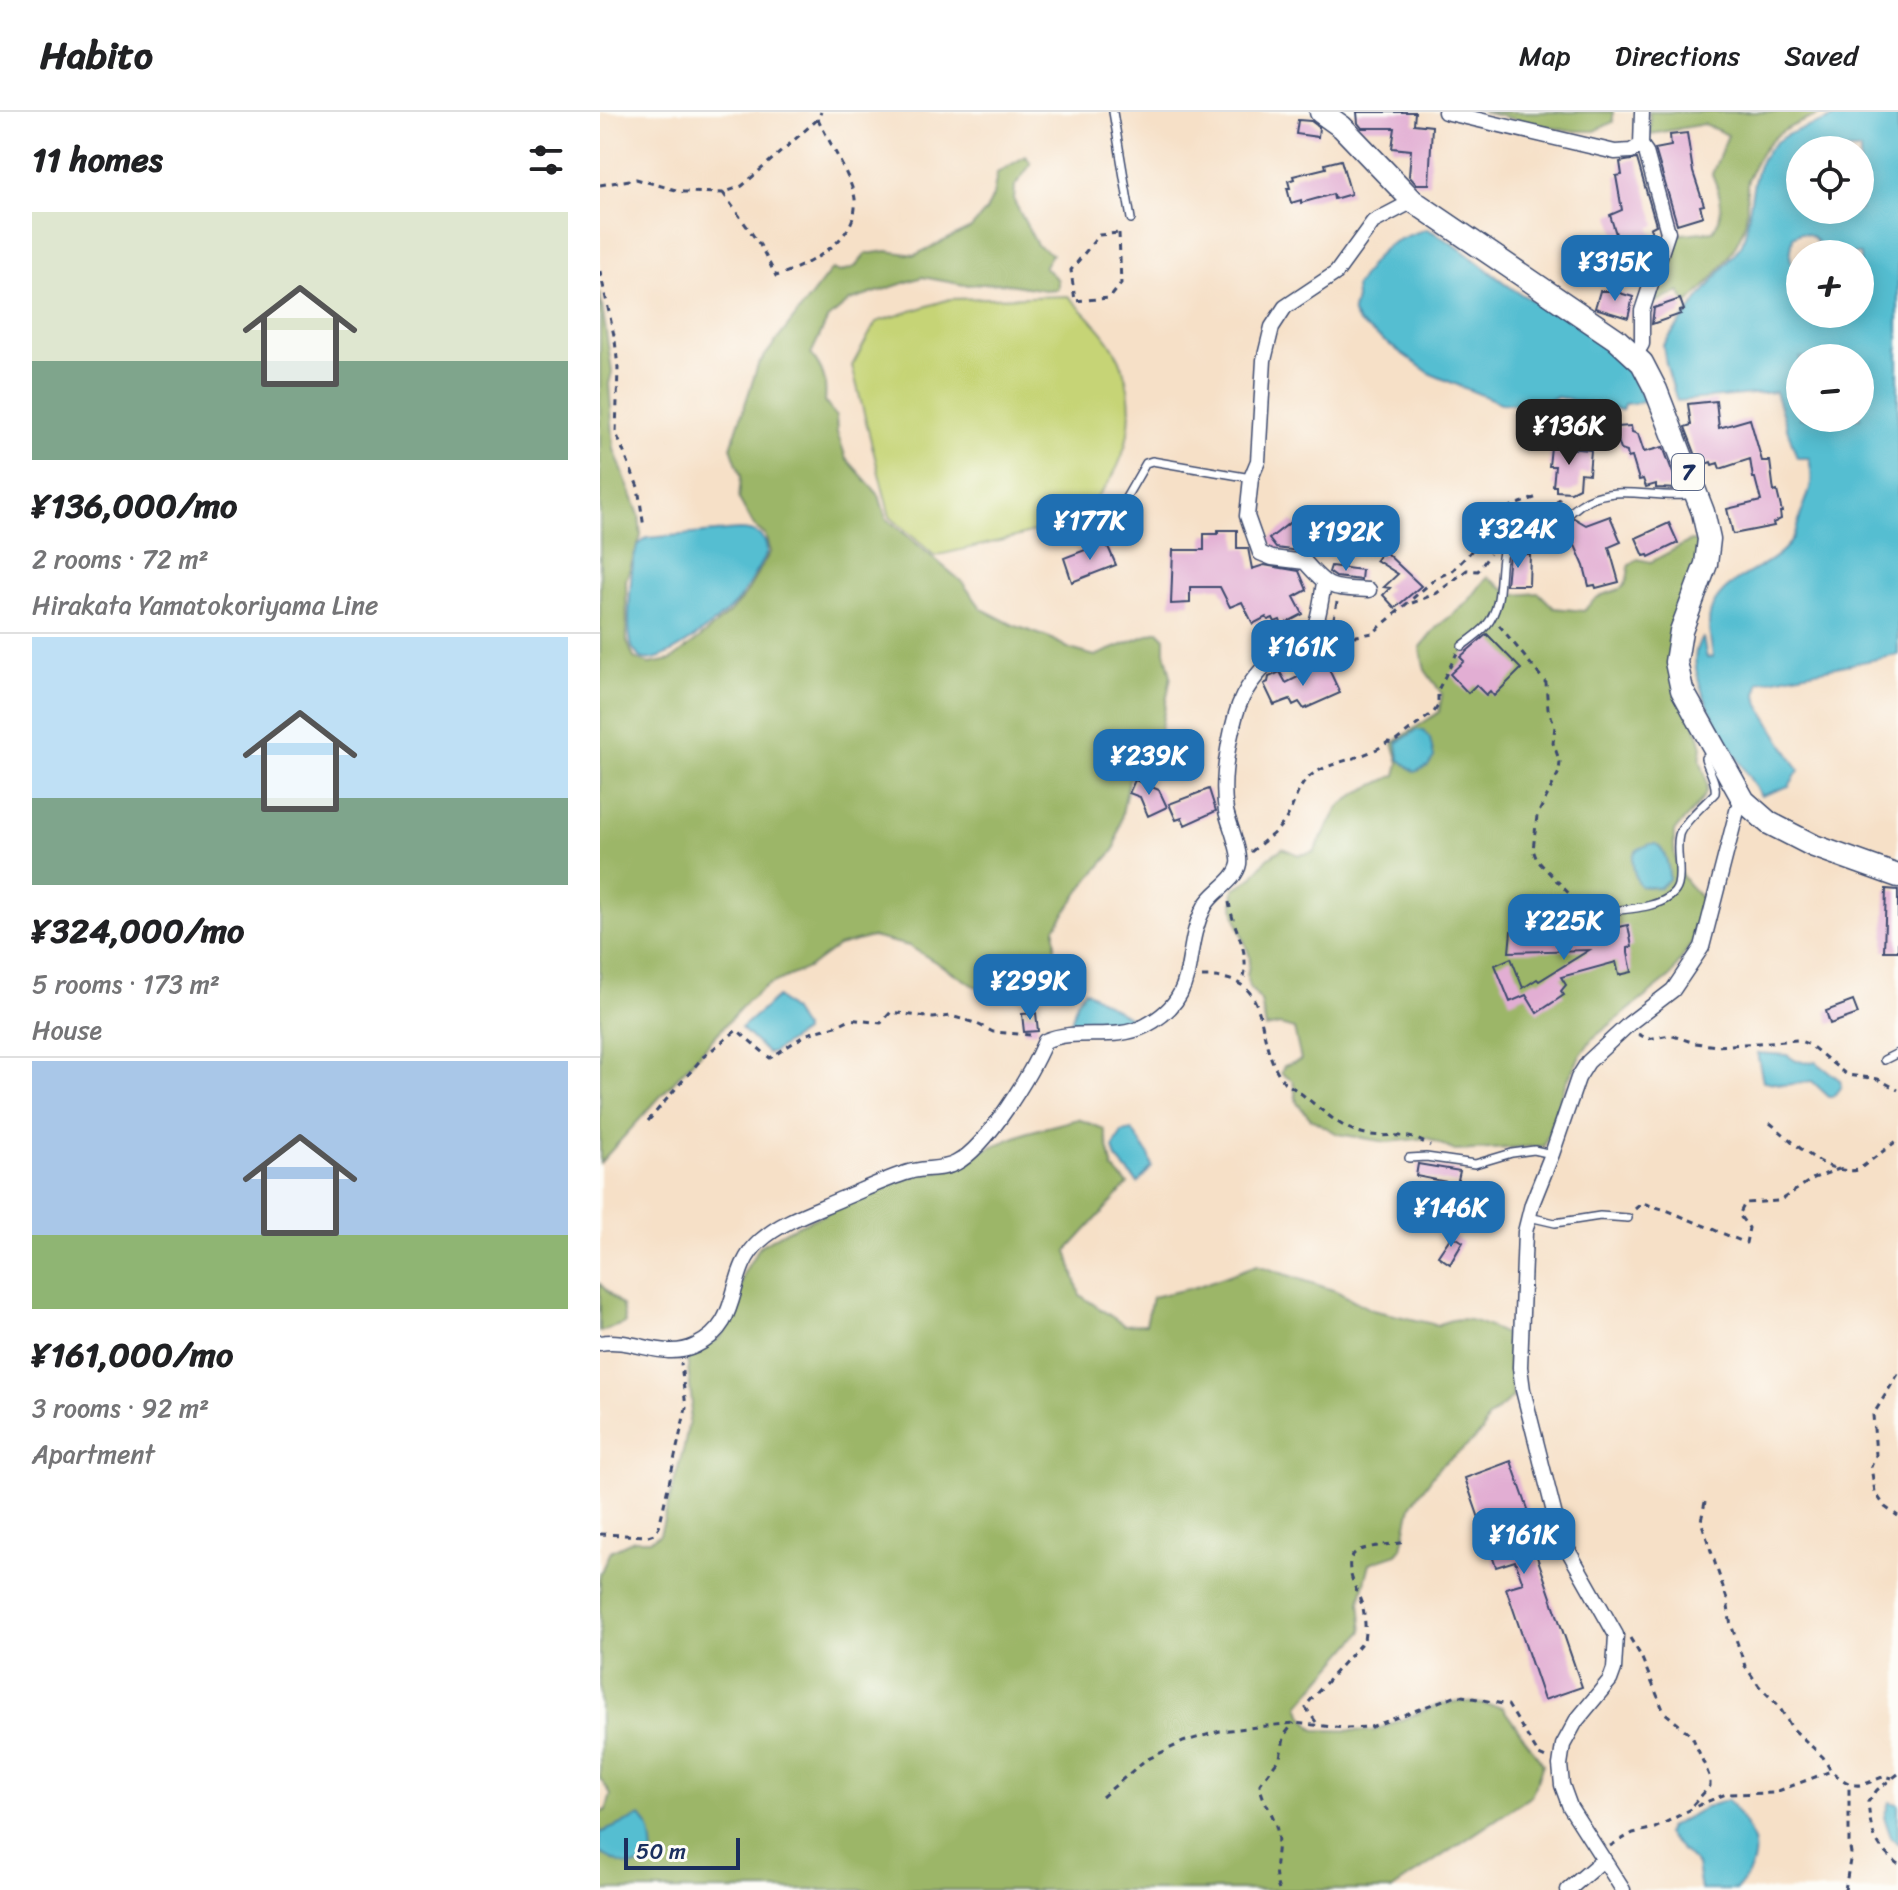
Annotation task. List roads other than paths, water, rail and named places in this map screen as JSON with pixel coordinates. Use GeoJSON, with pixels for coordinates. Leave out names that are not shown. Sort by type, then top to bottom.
{"type":"FeatureCollection","features":[{"type":"Feature","properties":{"kind":"main road","name":"7"},"geometry":{"type":"LineString","coordinates":[[1322,112],[1342,127],[1413,201],[1616,339],[1642,363],[1656,390],[1696,494],[1709,539],[1706,564],[1681,631],[1676,662],[1682,690],[1744,801],[1769,823],[1814,846],[1898,876]]}},
{"type":"Feature","properties":{"kind":"street"},"geometry":{"type":"LineString","coordinates":[[1445,112],[1615,152],[1631,151],[1641,145]]}},
{"type":"Feature","properties":{"kind":"street"},"geometry":{"type":"LineString","coordinates":[[1635,356],[1642,344],[1642,311],[1668,232],[1646,152],[1641,145],[1642,112]]}},
{"type":"Feature","properties":{"kind":"street"},"geometry":{"type":"LineString","coordinates":[[1369,590],[1330,586],[1305,562],[1272,558],[1260,553],[1247,516],[1251,478],[1258,461],[1264,360],[1272,327],[1285,307],[1336,273],[1373,222],[1413,201]]}},
{"type":"Feature","properties":{"kind":"street"},"geometry":{"type":"LineString","coordinates":[[600,1343],[614,1340],[657,1350],[680,1351],[695,1346],[720,1329],[748,1257],[758,1243],[779,1227],[888,1179],[912,1170],[954,1165],[969,1155],[1033,1069],[1045,1041],[1060,1035],[1105,1035],[1143,1027],[1175,1005],[1186,978],[1195,930],[1206,904],[1239,862],[1226,807],[1225,778],[1236,713],[1246,689],[1260,672],[1285,650],[1309,636],[1330,586]]}},
{"type":"Feature","properties":{"kind":"street"},"geometry":{"type":"LineString","coordinates":[[1623,1890],[1570,1807],[1562,1785],[1563,1745],[1576,1721],[1610,1680],[1614,1669],[1616,1635],[1560,1536],[1523,1390],[1520,1367],[1525,1232],[1578,1078],[1588,1062],[1630,1023],[1673,990],[1702,947],[1737,811],[1744,801]]}},
{"type":"Feature","properties":{"kind":"street"},"geometry":{"type":"LineString","coordinates":[[1568,1890],[1602,1855]]}},
{"type":"Feature","properties":{"kind":"lane"},"geometry":{"type":"LineString","coordinates":[[1113,112],[1131,219]]}},
{"type":"Feature","properties":{"kind":"lane"},"geometry":{"type":"LineString","coordinates":[[1109,527],[1146,463],[1152,461],[1251,478]]}},
{"type":"Feature","properties":{"kind":"lane"},"geometry":{"type":"LineString","coordinates":[[1462,646],[1486,626],[1496,609],[1504,547],[1512,541],[1547,532],[1578,505],[1596,496],[1678,497],[1696,494]]}},
{"type":"Feature","properties":{"kind":"lane"},"geometry":{"type":"LineString","coordinates":[[1534,930],[1573,916],[1630,909],[1672,895],[1678,886],[1681,830],[1715,793],[1716,786],[1705,758],[1714,748]]}},
{"type":"Feature","properties":{"kind":"lane"},"geometry":{"type":"LineString","coordinates":[[1884,1060],[1898,1053]]}},
{"type":"Feature","properties":{"kind":"lane"},"geometry":{"type":"LineString","coordinates":[[1409,1158],[1426,1157],[1475,1164],[1534,1150],[1552,1154]]}},
{"type":"Feature","properties":{"kind":"lane"},"geometry":{"type":"LineString","coordinates":[[1529,1217],[1555,1223],[1600,1216],[1628,1218]]}},
{"type":"Feature","properties":{"kind":"water"},"geometry":{"type":"Polygon","coordinates":[[[1843,112],[1898,112],[1898,655],[1759,682],[1759,705],[1799,770],[1789,786],[1761,796],[1727,741],[1703,693],[1696,671],[1696,652],[1703,638],[1707,658],[1713,657],[1710,615],[1722,593],[1771,560],[1793,538],[1811,485],[1811,473],[1809,458],[1797,458],[1788,432],[1874,432],[1874,344],[1786,344],[1786,425],[1775,392],[1677,401],[1663,345],[1742,244],[1757,171],[1763,157],[1785,136],[1843,112]]]}},
{"type":"Feature","properties":{"kind":"water"},"geometry":{"type":"Polygon","coordinates":[[[1427,229],[1518,292],[1567,318],[1607,347],[1628,371],[1645,402],[1624,404],[1622,410],[1557,397],[1532,406],[1501,403],[1431,374],[1360,324],[1353,313],[1355,287],[1371,264],[1391,243],[1427,229]]]}},
{"type":"Feature","properties":{"kind":"water"},"geometry":{"type":"Polygon","coordinates":[[[738,530],[759,535],[765,542],[767,553],[738,600],[707,628],[677,649],[663,656],[641,658],[634,651],[629,623],[631,579],[639,545],[647,538],[738,530]]]}},
{"type":"Feature","properties":{"kind":"water"},"geometry":{"type":"Polygon","coordinates":[[[1417,730],[1423,730],[1430,739],[1434,757],[1428,766],[1415,772],[1399,759],[1397,743],[1417,730]]]}},
{"type":"Feature","properties":{"kind":"water"},"geometry":{"type":"Polygon","coordinates":[[[1650,844],[1657,844],[1668,865],[1669,879],[1659,888],[1640,886],[1636,878],[1634,854],[1650,844]]]}},
{"type":"Feature","properties":{"kind":"water"},"geometry":{"type":"Polygon","coordinates":[[[1085,990],[1133,1021],[1104,1028],[1074,1026],[1071,1023],[1077,1000],[1085,990]]]}},
{"type":"Feature","properties":{"kind":"water"},"geometry":{"type":"Polygon","coordinates":[[[777,997],[791,1010],[803,1032],[772,1053],[767,1053],[741,1028],[777,997]]]}},
{"type":"Feature","properties":{"kind":"water"},"geometry":{"type":"Polygon","coordinates":[[[1757,1053],[1787,1055],[1796,1061],[1816,1062],[1840,1080],[1841,1086],[1833,1097],[1829,1097],[1812,1081],[1785,1085],[1763,1081],[1757,1053]]]}},
{"type":"Feature","properties":{"kind":"water"},"geometry":{"type":"Polygon","coordinates":[[[1132,1130],[1150,1157],[1152,1167],[1138,1183],[1116,1158],[1113,1148],[1122,1132],[1132,1130]]]}},
{"type":"Feature","properties":{"kind":"water"},"geometry":{"type":"Polygon","coordinates":[[[1728,1800],[1745,1823],[1754,1845],[1752,1867],[1736,1890],[1701,1890],[1697,1865],[1666,1834],[1669,1827],[1706,1807],[1728,1800]]]}},
{"type":"Feature","properties":{"kind":"water"},"geometry":{"type":"Polygon","coordinates":[[[1889,1802],[1898,1804],[1898,1844],[1891,1837],[1884,1817],[1889,1802]]]}},
{"type":"Feature","properties":{"kind":"water"},"geometry":{"type":"Polygon","coordinates":[[[641,1816],[649,1829],[652,1844],[653,1855],[647,1861],[640,1865],[627,1865],[600,1853],[600,1833],[641,1816]]]}}]}
